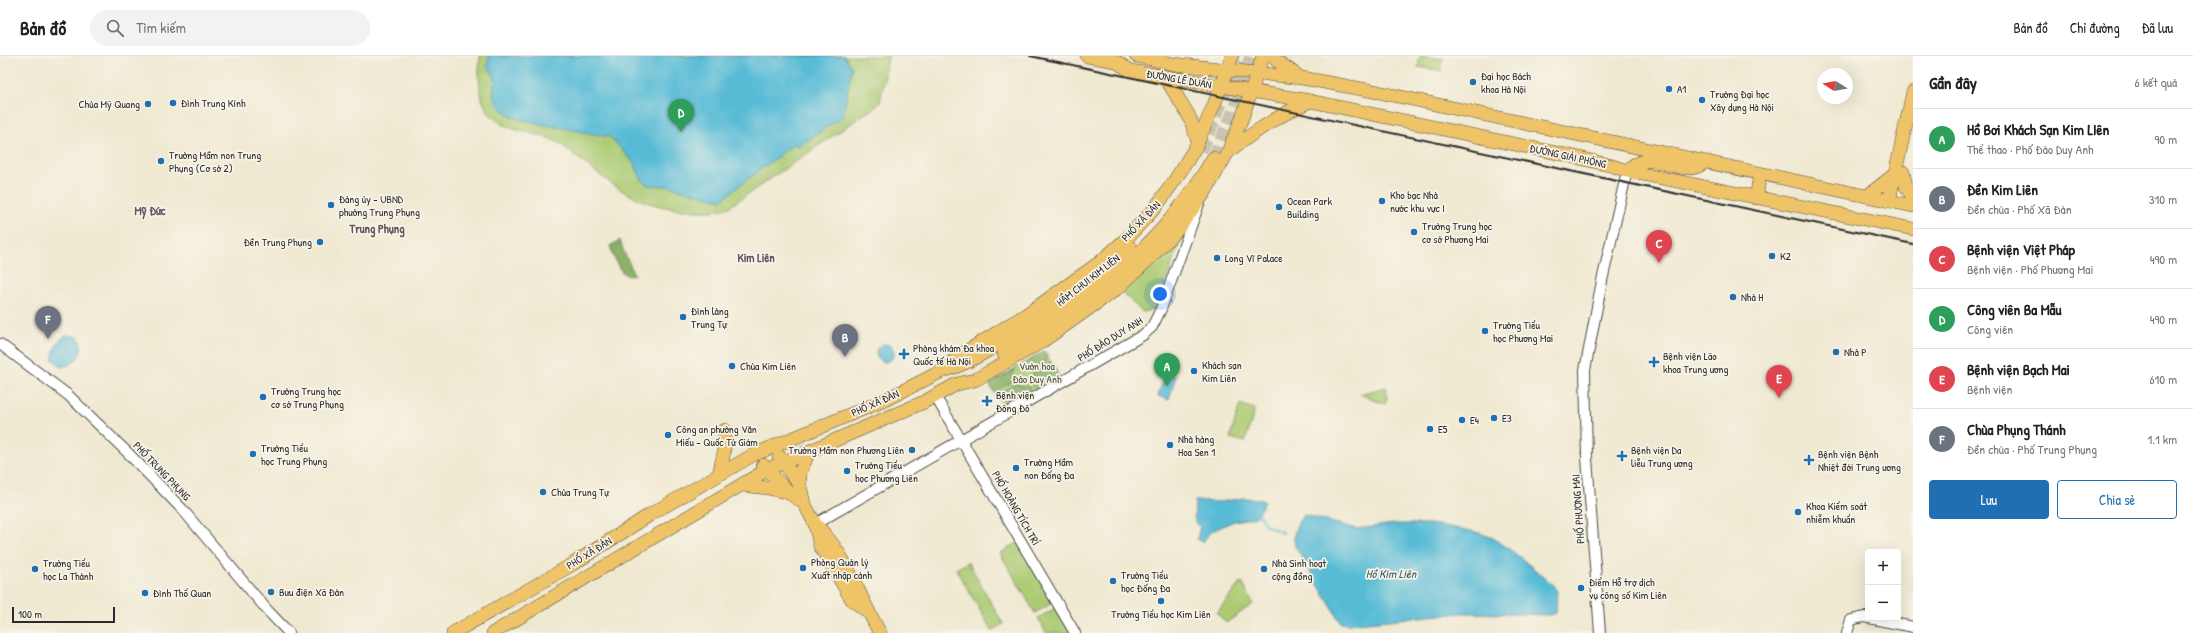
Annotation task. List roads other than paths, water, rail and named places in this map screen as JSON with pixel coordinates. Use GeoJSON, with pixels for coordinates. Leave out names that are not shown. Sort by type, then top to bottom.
{"type":"FeatureCollection","features":[{"type":"Feature","properties":{"kind":"main road","name":"ĐƯỜNG LÊ DUẨN"},"geometry":{"type":"LineString","coordinates":[[1087,56],[1115,61],[1131,71],[1221,87]]}},
{"type":"Feature","properties":{"kind":"main road","name":"ĐƯỜNG LÊ DUẨN"},"geometry":{"type":"LineString","coordinates":[[1115,61],[1135,56],[1174,64],[1227,69]]}},
{"type":"Feature","properties":{"kind":"main road"},"geometry":{"type":"LineString","coordinates":[[1174,64],[1196,56]]}},
{"type":"Feature","properties":{"kind":"main road","name":"PHỐ XÃ ĐÀN"},"geometry":{"type":"LineString","coordinates":[[452,633],[573,564],[651,514],[753,455],[885,400],[942,371],[959,356],[1027,314],[1099,263],[1155,208],[1200,146],[1232,56]]}},
{"type":"Feature","properties":{"kind":"main road","name":"PHỐ XÃ ĐÀN"},"geometry":{"type":"LineString","coordinates":[[493,633],[768,469],[865,428],[935,396],[957,384],[975,380],[1043,340],[1118,288],[1178,229],[1201,199],[1228,152],[1252,92],[1263,56]]}},
{"type":"Feature","properties":{"kind":"main road"},"geometry":{"type":"LineString","coordinates":[[1272,56],[1288,70],[1302,78]]}},
{"type":"Feature","properties":{"kind":"main road"},"geometry":{"type":"LineString","coordinates":[[1227,69],[1302,78],[1491,115],[1913,206]]}},
{"type":"Feature","properties":{"kind":"main road"},"geometry":{"type":"LineString","coordinates":[[1165,77],[1189,116],[1200,146]]}},
{"type":"Feature","properties":{"kind":"main road","name":"ĐƯỜNG GIẢI PHÓNG"},"geometry":{"type":"LineString","coordinates":[[1221,87],[1310,100],[1571,156],[1613,166],[1627,171],[1913,229]]}},
{"type":"Feature","properties":{"kind":"main road"},"geometry":{"type":"LineString","coordinates":[[1893,202],[1913,92]]}},
{"type":"Feature","properties":{"kind":"main road"},"geometry":{"type":"LineString","coordinates":[[1228,152],[1250,135],[1290,110],[1310,100]]}},
{"type":"Feature","properties":{"kind":"main road"},"geometry":{"type":"LineString","coordinates":[[1867,196],[1899,173],[1913,124]]}},
{"type":"Feature","properties":{"kind":"main road","name":"HẦM CHUI KIM LIÊN"},"geometry":{"type":"LineString","coordinates":[[957,384],[1039,331],[1114,277],[1171,220],[1197,185],[1213,158]]}},
{"type":"Feature","properties":{"kind":"main road"},"geometry":{"type":"LineString","coordinates":[[1627,171],[1631,166],[1643,161],[1684,167],[1699,166],[1705,162]]}},
{"type":"Feature","properties":{"kind":"main road"},"geometry":{"type":"LineString","coordinates":[[1899,173],[1913,198]]}},
{"type":"Feature","properties":{"kind":"main road"},"geometry":{"type":"LineString","coordinates":[[1756,198],[1760,174]]}},
{"type":"Feature","properties":{"kind":"main road"},"geometry":{"type":"LineString","coordinates":[[719,474],[724,452],[725,430]]}},
{"type":"Feature","properties":{"kind":"main road"},"geometry":{"type":"LineString","coordinates":[[771,448],[784,462],[794,489],[804,503],[815,524],[820,546],[852,600],[868,612],[880,633]]}},
{"type":"Feature","properties":{"kind":"main road"},"geometry":{"type":"LineString","coordinates":[[794,489],[809,451]]}},
{"type":"Feature","properties":{"kind":"main road"},"geometry":{"type":"LineString","coordinates":[[753,455],[768,469],[794,489]]}},
{"type":"Feature","properties":{"kind":"main road"},"geometry":{"type":"LineString","coordinates":[[742,485],[794,489]]}},
{"type":"Feature","properties":{"kind":"main road"},"geometry":{"type":"LineString","coordinates":[[651,514],[663,531]]}},
{"type":"Feature","properties":{"kind":"street","name":"PHỐ PHƯƠNG MAI"},"geometry":{"type":"LineString","coordinates":[[1600,633],[1587,458],[1587,382],[1592,372],[1600,330],[1596,319],[1604,274],[1627,171]]}},
{"type":"Feature","properties":{"kind":"street","name":"PHỐ ĐÀO DUY ANH"},"geometry":{"type":"LineString","coordinates":[[815,524],[1120,349],[1152,327],[1173,278],[1201,199]]}},
{"type":"Feature","properties":{"kind":"street","name":"PHỐ TRUNG PHỤNG"},"geometry":{"type":"LineString","coordinates":[[0,344],[68,395],[128,453],[182,509],[268,611],[289,633]]}},
{"type":"Feature","properties":{"kind":"street","name":"PHỐ HOÀNG TÍCH TRÍ"},"geometry":{"type":"LineString","coordinates":[[935,396],[962,439],[1075,633]]}},
{"type":"Feature","properties":{"kind":"street"},"geometry":{"type":"LineString","coordinates":[[1847,633],[1851,620],[1864,617],[1913,627]]}},
{"type":"Feature","properties":{"kind":"water"},"geometry":{"type":"Polygon","coordinates":[[[489,56],[844,56],[852,67],[843,116],[799,146],[794,144],[721,200],[667,186],[647,185],[642,180],[633,162],[610,137],[545,125],[515,118],[509,115],[497,104],[493,94],[495,77],[487,66],[489,56]]]}},
{"type":"Feature","properties":{"kind":"water"},"geometry":{"type":"Polygon","coordinates":[[[68,335],[78,337],[81,352],[71,363],[61,367],[53,360],[53,356],[56,345],[61,339],[68,335]]]}},
{"type":"Feature","properties":{"kind":"water"},"geometry":{"type":"Polygon","coordinates":[[[885,344],[891,347],[894,353],[891,359],[885,362],[879,359],[876,353],[879,347],[885,344]]]}},
{"type":"Feature","properties":{"kind":"water"},"geometry":{"type":"Polygon","coordinates":[[[1165,373],[1176,376],[1169,400],[1158,396],[1165,373]]]}},
{"type":"Feature","properties":{"kind":"water"},"geometry":{"type":"Polygon","coordinates":[[[1243,498],[1259,499],[1264,501],[1259,514],[1256,517],[1234,521],[1210,532],[1203,542],[1197,539],[1200,526],[1196,524],[1195,521],[1195,501],[1220,502],[1243,498]]]}},
{"type":"Feature","properties":{"kind":"water","name":"Hồ Kim Liên"},"geometry":{"type":"Polygon","coordinates":[[[1304,515],[1357,529],[1394,524],[1432,524],[1477,532],[1493,538],[1512,551],[1555,586],[1557,591],[1556,613],[1551,615],[1461,613],[1348,624],[1341,623],[1295,546],[1295,529],[1304,515]]]}},
{"type":"Feature","properties":{"kind":"waterway"},"geometry":{"type":"LineString","coordinates":[[1259,514],[1265,525],[1283,533]]}},
{"type":"Feature","properties":{"kind":"tunnel"},"geometry":{"type":"LineString","coordinates":[[1213,158],[1233,113],[1251,56]]}},
{"type":"Feature","properties":{"kind":"tunnel"},"geometry":{"type":"LineString","coordinates":[[1201,151],[1217,114],[1237,60]]}},
{"type":"Feature","properties":{"kind":"railway"},"geometry":{"type":"LineString","coordinates":[[1030,56],[1913,244]]}},
{"type":"Feature","properties":{"kind":"place","name":"Đại học Bách khoa Hà Nội"},"geometry":{"type":"Point","coordinates":[1473,82]}},
{"type":"Feature","properties":{"kind":"place","name":"A1"},"geometry":{"type":"Point","coordinates":[1669,89]}},
{"type":"Feature","properties":{"kind":"place","name":"Trường Đại học Xây dựng Hà Nội"},"geometry":{"type":"Point","coordinates":[1702,100]}},
{"type":"Feature","properties":{"kind":"place","name":"Đình Trung Kính"},"geometry":{"type":"Point","coordinates":[173,103]}},
{"type":"Feature","properties":{"kind":"place","name":"Chùa Mỹ Quang"},"geometry":{"type":"Point","coordinates":[148,104]}},
{"type":"Feature","properties":{"kind":"place","name":"Công viên Ba Mẫu"},"geometry":{"type":"Point","coordinates":[681,132]}},
{"type":"Feature","properties":{"kind":"place","name":"Trường Mầm non Trung Phụng (Cơ sở 2)"},"geometry":{"type":"Point","coordinates":[161,161]}},
{"type":"Feature","properties":{"kind":"place","name":"Kho bạc Nhà nước khu vực I"},"geometry":{"type":"Point","coordinates":[1382,201]}},
{"type":"Feature","properties":{"kind":"place","name":"Đảng ủy - UBND phường Trung Phụng"},"geometry":{"type":"Point","coordinates":[331,205]}},
{"type":"Feature","properties":{"kind":"place","name":"Ocean Park Building"},"geometry":{"type":"Point","coordinates":[1279,207]}},
{"type":"Feature","properties":{"kind":"place","name":"Trường Trung học cơ sở Phương Mai"},"geometry":{"type":"Point","coordinates":[1414,232]}},
{"type":"Feature","properties":{"kind":"place","name":"Đền Trung Phụng"},"geometry":{"type":"Point","coordinates":[320,242]}},
{"type":"Feature","properties":{"kind":"place","name":"K2"},"geometry":{"type":"Point","coordinates":[1772,256]}},
{"type":"Feature","properties":{"kind":"place","name":"Long Vĩ Palace"},"geometry":{"type":"Point","coordinates":[1217,258]}},
{"type":"Feature","properties":{"kind":"place","name":"Bệnh viện Việt Pháp"},"geometry":{"type":"Point","coordinates":[1659,263]}},
{"type":"Feature","properties":{"kind":"place","name":"Nhà H"},"geometry":{"type":"Point","coordinates":[1733,297]}},
{"type":"Feature","properties":{"kind":"place","name":"Đình làng Trung Tự"},"geometry":{"type":"Point","coordinates":[683,317]}},
{"type":"Feature","properties":{"kind":"place","name":"Trường Tiểu học Phương Mai"},"geometry":{"type":"Point","coordinates":[1485,331]}},
{"type":"Feature","properties":{"kind":"place","name":"Chùa Phụng Thánh"},"geometry":{"type":"Point","coordinates":[48,339]}},
{"type":"Feature","properties":{"kind":"place","name":"Nhà P"},"geometry":{"type":"Point","coordinates":[1836,352]}},
{"type":"Feature","properties":{"kind":"place","name":"Phòng khám Đa khoa Quốc tế Hà Nội"},"geometry":{"type":"Point","coordinates":[904,354]}},
{"type":"Feature","properties":{"kind":"place","name":"Đền Kim Liên"},"geometry":{"type":"Point","coordinates":[845,357]}},
{"type":"Feature","properties":{"kind":"place","name":"Bệnh viện Lão khoa Trung ương"},"geometry":{"type":"Point","coordinates":[1654,362]}},
{"type":"Feature","properties":{"kind":"place","name":"Chùa Kim Liên"},"geometry":{"type":"Point","coordinates":[732,366]}},
{"type":"Feature","properties":{"kind":"place","name":"Khách sạn Kim Liên"},"geometry":{"type":"Point","coordinates":[1194,371]}},
{"type":"Feature","properties":{"kind":"place","name":"Hồ Bơi Khách Sạn Kim LIên"},"geometry":{"type":"Point","coordinates":[1167,386]}},
{"type":"Feature","properties":{"kind":"place","name":"Trường Trung học cơ sở Trung Phụng"},"geometry":{"type":"Point","coordinates":[263,397]}},
{"type":"Feature","properties":{"kind":"place","name":"Bệnh viện Bạch Mai"},"geometry":{"type":"Point","coordinates":[1779,398]}},
{"type":"Feature","properties":{"kind":"place","name":"Bệnh viện Đông Đô"},"geometry":{"type":"Point","coordinates":[987,401]}},
{"type":"Feature","properties":{"kind":"place","name":"E3"},"geometry":{"type":"Point","coordinates":[1494,418]}},
{"type":"Feature","properties":{"kind":"place","name":"E4"},"geometry":{"type":"Point","coordinates":[1462,420]}},
{"type":"Feature","properties":{"kind":"place","name":"E5"},"geometry":{"type":"Point","coordinates":[1430,429]}},
{"type":"Feature","properties":{"kind":"place","name":"Công an phường Văn Miếu - Quốc Tử Giám"},"geometry":{"type":"Point","coordinates":[668,435]}},
{"type":"Feature","properties":{"kind":"place","name":"Nhà hàng Hoa Sen 1"},"geometry":{"type":"Point","coordinates":[1170,445]}},
{"type":"Feature","properties":{"kind":"place","name":"Trường Mầm non Phương Liên"},"geometry":{"type":"Point","coordinates":[912,450]}},
{"type":"Feature","properties":{"kind":"place","name":"Trường Tiểu học Trung Phụng"},"geometry":{"type":"Point","coordinates":[253,454]}},
{"type":"Feature","properties":{"kind":"place","name":"Bệnh viện Da liễu Trung ương"},"geometry":{"type":"Point","coordinates":[1622,456]}},
{"type":"Feature","properties":{"kind":"place","name":"Bệnh viện Bệnh Nhiệt đới Trung ương"},"geometry":{"type":"Point","coordinates":[1809,460]}},
{"type":"Feature","properties":{"kind":"place","name":"Trường Mầm non Đống Đa"},"geometry":{"type":"Point","coordinates":[1016,468]}},
{"type":"Feature","properties":{"kind":"place","name":"Trường Tiểu học Phương Liên"},"geometry":{"type":"Point","coordinates":[847,471]}},
{"type":"Feature","properties":{"kind":"place","name":"Chùa Trung Tự"},"geometry":{"type":"Point","coordinates":[543,492]}},
{"type":"Feature","properties":{"kind":"place","name":"Khoa Kiểm soát nhiễm khuẩn"},"geometry":{"type":"Point","coordinates":[1798,512]}},
{"type":"Feature","properties":{"kind":"place","name":"Phòng Quản lý Xuất nhập cảnh"},"geometry":{"type":"Point","coordinates":[803,568]}},
{"type":"Feature","properties":{"kind":"place","name":"Trường Tiểu học La Thành"},"geometry":{"type":"Point","coordinates":[35,569]}},
{"type":"Feature","properties":{"kind":"place","name":"Nhà Sinh hoạt cộng đồng"},"geometry":{"type":"Point","coordinates":[1264,569]}},
{"type":"Feature","properties":{"kind":"place","name":"Trường Tiểu học Đống Đa"},"geometry":{"type":"Point","coordinates":[1113,581]}},
{"type":"Feature","properties":{"kind":"place","name":"Điểm Hỗ trợ dịch vụ công số Kim Liên"},"geometry":{"type":"Point","coordinates":[1581,588]}},
{"type":"Feature","properties":{"kind":"place","name":"Bưu điện Xã Đàn"},"geometry":{"type":"Point","coordinates":[271,592]}},
{"type":"Feature","properties":{"kind":"place","name":"Đình Thổ Quan"},"geometry":{"type":"Point","coordinates":[145,593]}},
{"type":"Feature","properties":{"kind":"place","name":"Trường Tiểu học Kim Liên"},"geometry":{"type":"Point","coordinates":[1161,601]}},
{"type":"Feature","properties":{"kind":"district","name":"Mỹ Đức"},"geometry":{"type":"Point","coordinates":[150,210]}},
{"type":"Feature","properties":{"kind":"district","name":"Trung Phụng"},"geometry":{"type":"Point","coordinates":[377,228]}},
{"type":"Feature","properties":{"kind":"district","name":"Kim Liên"},"geometry":{"type":"Point","coordinates":[756,257]}},
{"type":"Feature","properties":{"kind":"park label","name":"Vườn hoa Đào Duy Anh"},"geometry":{"type":"Point","coordinates":[1037,372]}}]}
